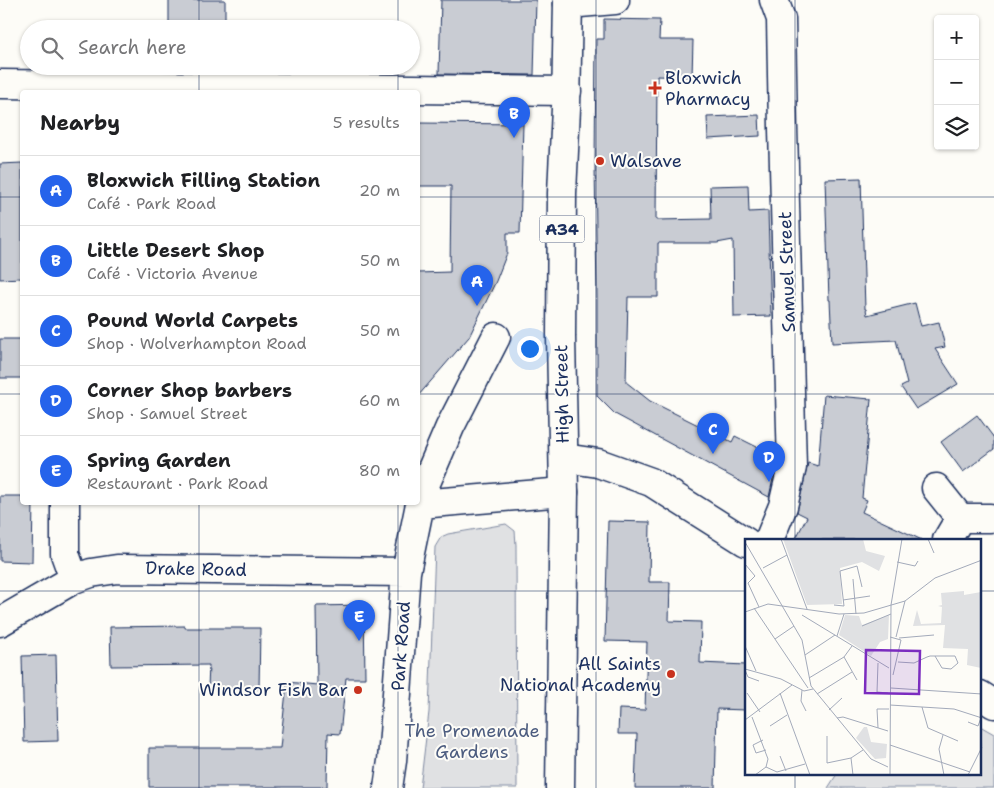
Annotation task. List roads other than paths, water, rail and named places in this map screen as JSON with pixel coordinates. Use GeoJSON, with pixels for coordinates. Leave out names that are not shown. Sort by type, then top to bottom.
{"type":"FeatureCollection","features":[{"type":"Feature","properties":{"kind":"main road"},"geometry":{"type":"LineString","coordinates":[[568,2],[615,0]]}},
{"type":"Feature","properties":{"kind":"main road","name":"Samuel Street"},"geometry":{"type":"LineString","coordinates":[[769,539],[783,506],[792,467],[781,19],[774,0]]}},
{"type":"Feature","properties":{"kind":"main road","name":"High Street"},"geometry":{"type":"LineString","coordinates":[[560,788],[564,492],[562,193],[568,2]]}},
{"type":"Feature","properties":{"kind":"main road"},"geometry":{"type":"LineString","coordinates":[[0,84],[383,90]]}},
{"type":"Feature","properties":{"kind":"main road"},"geometry":{"type":"LineString","coordinates":[[420,90],[566,91]]}},
{"type":"Feature","properties":{"kind":"main road","name":"Park Road"},"geometry":{"type":"LineString","coordinates":[[420,504],[435,459],[485,384],[496,337]]}},
{"type":"Feature","properties":{"kind":"main road"},"geometry":{"type":"LineString","coordinates":[[564,458],[598,463],[651,482],[745,541]]}},
{"type":"Feature","properties":{"kind":"main road"},"geometry":{"type":"LineString","coordinates":[[936,488],[954,529],[990,518]]}},
{"type":"Feature","properties":{"kind":"main road"},"geometry":{"type":"LineString","coordinates":[[420,504],[564,492]]}},
{"type":"Feature","properties":{"kind":"main road"},"geometry":{"type":"LineString","coordinates":[[65,505],[65,554],[74,579]]}},
{"type":"Feature","properties":{"kind":"main road","name":"Park Road"},"geometry":{"type":"LineString","coordinates":[[388,788],[392,761],[406,572],[420,505]]}},
{"type":"Feature","properties":{"kind":"main road","name":"Drake Road"},"geometry":{"type":"LineString","coordinates":[[0,622],[74,579],[91,573],[126,569],[406,572]]}},
{"type":"Feature","properties":{"kind":"place","name":"Bloxwich Pharmacy"},"geometry":{"type":"Point","coordinates":[655,88]}},
{"type":"Feature","properties":{"kind":"place","name":"Little Desert Shop"},"geometry":{"type":"Point","coordinates":[514,138]}},
{"type":"Feature","properties":{"kind":"place","name":"Walsave"},"geometry":{"type":"Point","coordinates":[600,161]}},
{"type":"Feature","properties":{"kind":"place","name":"Bloxwich Filling Station"},"geometry":{"type":"Point","coordinates":[477,306]}},
{"type":"Feature","properties":{"kind":"place","name":"Pound World Carpets"},"geometry":{"type":"Point","coordinates":[713,454]}},
{"type":"Feature","properties":{"kind":"place","name":"Corner Shop barbers"},"geometry":{"type":"Point","coordinates":[769,482]}},
{"type":"Feature","properties":{"kind":"place","name":"Spring Garden"},"geometry":{"type":"Point","coordinates":[359,641]}},
{"type":"Feature","properties":{"kind":"place","name":"All Saints National Academy"},"geometry":{"type":"Point","coordinates":[671,674]}},
{"type":"Feature","properties":{"kind":"place","name":"Windsor Fish Bar"},"geometry":{"type":"Point","coordinates":[358,690]}},
{"type":"Feature","properties":{"kind":"park label","name":"The Promenade Gardens"},"geometry":{"type":"Point","coordinates":[472,741]}}]}
